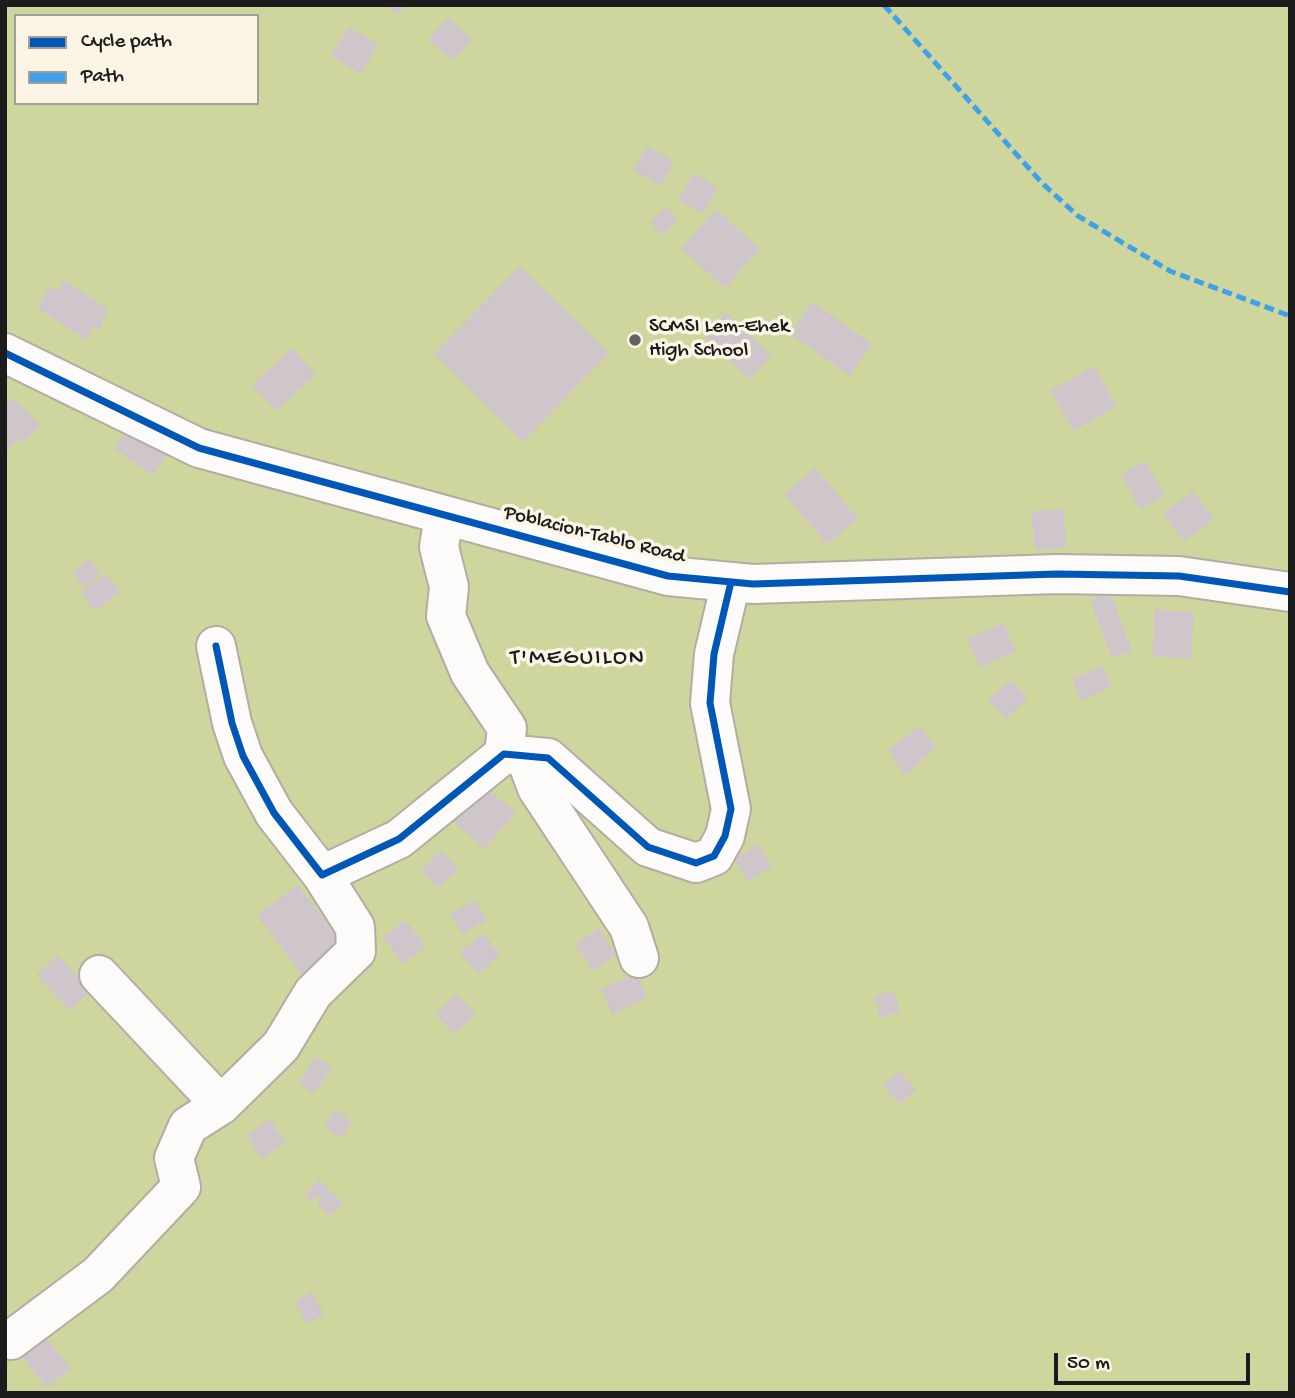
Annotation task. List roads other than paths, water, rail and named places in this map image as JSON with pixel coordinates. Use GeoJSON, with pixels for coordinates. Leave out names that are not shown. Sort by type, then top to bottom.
{"type":"FeatureCollection","features":[{"type":"Feature","properties":{"kind":"street","name":"Poblacion-Tablo Road"},"geometry":{"type":"LineString","coordinates":[[5,353],[199,447],[668,576],[753,584],[1057,574],[1179,576],[1290,592]]}},
{"type":"Feature","properties":{"kind":"street"},"geometry":{"type":"LineString","coordinates":[[444,516],[439,547],[449,586],[446,616],[470,673],[507,728],[515,755],[629,927],[639,958]]}},
{"type":"Feature","properties":{"kind":"street"},"geometry":{"type":"LineString","coordinates":[[322,875],[400,839],[515,755],[548,758],[648,847],[696,863],[714,856],[725,836],[731,809],[709,703],[714,654],[732,582]]}},
{"type":"Feature","properties":{"kind":"street"},"geometry":{"type":"LineString","coordinates":[[11,1340],[98,1275],[181,1187],[174,1158],[188,1126],[221,1105],[281,1046],[313,993],[356,951],[355,927],[322,875],[274,813],[243,756],[216,646]]}},
{"type":"Feature","properties":{"kind":"street"},"geometry":{"type":"LineString","coordinates":[[99,975],[221,1105]]}},
{"type":"Feature","properties":{"kind":"place","name":"SCMSI Lem-Ehek High School"},"geometry":{"type":"Point","coordinates":[635,340]}},
{"type":"Feature","properties":{"kind":"district","name":"T'MEGUILON"},"geometry":{"type":"Point","coordinates":[578,659]}}]}
